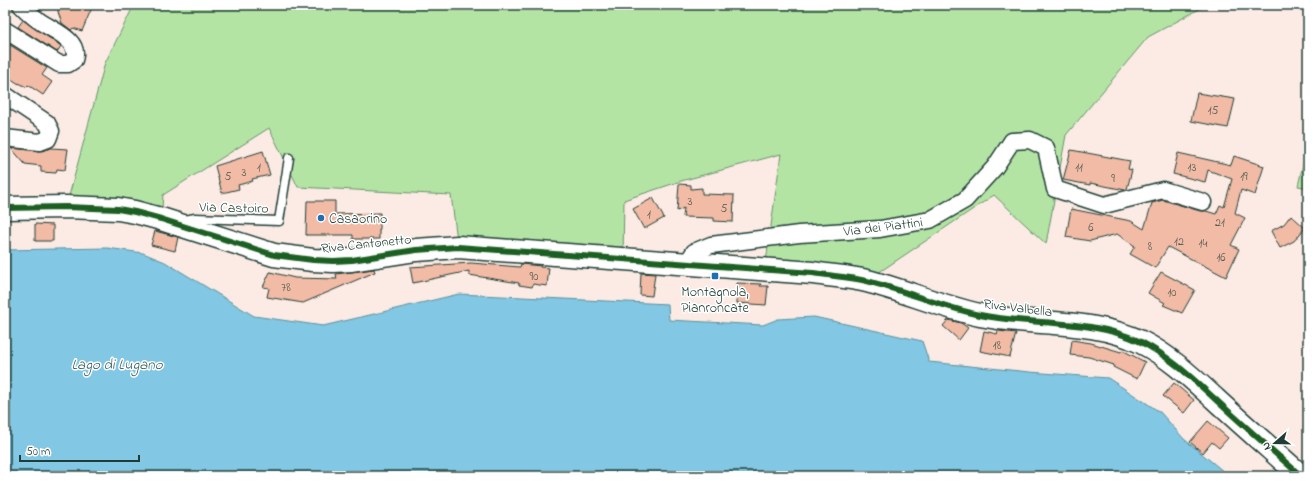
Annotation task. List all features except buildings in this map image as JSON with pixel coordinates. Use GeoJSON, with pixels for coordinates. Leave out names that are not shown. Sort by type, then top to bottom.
{"type":"FeatureCollection","features":[{"type":"Feature","properties":{"kind":"main road","name":"Riva Cantonetto"},"geometry":{"type":"LineString","coordinates":[[5,208],[66,207],[135,212],[172,222],[274,255],[313,260],[352,260],[416,250],[458,247],[687,263]]}},
{"type":"Feature","properties":{"kind":"main road","name":"Riva Valbella"},"geometry":{"type":"LineString","coordinates":[[687,263],[813,273],[850,278],[877,284],[938,304],[979,315],[1021,322],[1082,325],[1102,328],[1121,334],[1141,342],[1159,352],[1175,364],[1301,476]]}},
{"type":"Feature","properties":{"kind":"street"},"geometry":{"type":"LineString","coordinates":[[5,30],[59,64],[68,64],[74,60],[75,52],[69,41],[38,20],[21,5]]}},
{"type":"Feature","properties":{"kind":"street"},"geometry":{"type":"LineString","coordinates":[[5,95],[48,122],[51,132],[48,139],[40,142],[5,138]]}},
{"type":"Feature","properties":{"kind":"street","name":"Via dei Piattini"},"geometry":{"type":"LineString","coordinates":[[687,263],[694,252],[712,244],[799,234],[880,229],[930,220],[965,200],[995,167],[1012,142],[1030,140],[1046,148],[1055,189],[1104,205],[1163,190],[1203,202]]}},
{"type":"Feature","properties":{"kind":"lane","name":"Via Castoiro"},"geometry":{"type":"LineString","coordinates":[[172,222],[195,218],[279,221],[289,158]]}},
{"type":"Feature","properties":{"kind":"green space"},"geometry":{"type":"Polygon","coordinates":[[[134,5],[1207,5],[1148,37],[1066,135],[1046,244],[994,195],[866,281],[765,269],[781,154],[681,181],[624,200],[623,258],[458,247],[451,195],[298,187],[269,128],[163,195],[161,219],[66,207],[105,63],[134,5]]]}},
{"type":"Feature","properties":{"kind":"green space"},"geometry":{"type":"Polygon","coordinates":[[[1308,142],[1308,188],[1298,186],[1308,142]]]}},
{"type":"Feature","properties":{"kind":"water","name":"Lago di Lugano"},"geometry":{"type":"Polygon","coordinates":[[[107,248],[143,253],[165,262],[254,316],[323,326],[459,294],[668,304],[669,320],[763,325],[778,319],[814,317],[922,341],[929,362],[1108,378],[1160,412],[1184,439],[1229,476],[5,476],[5,250],[107,248]]]}},
{"type":"Feature","properties":{"kind":"cycle path"},"geometry":{"type":"LineString","coordinates":[[5,208],[66,207],[118,209],[161,219],[274,255],[313,260],[352,260],[416,250],[458,247],[813,273],[867,281],[952,308],[980,315],[1102,329],[1122,334],[1141,342],[1171,361],[1198,383],[1301,476]]}},
{"type":"Feature","properties":{"kind":"place","name":"Casaorino"},"geometry":{"type":"Point","coordinates":[321,218]}},
{"type":"Feature","properties":{"kind":"place","name":"Montagnola, Pianroncate"},"geometry":{"type":"Point","coordinates":[715,276]}}]}
